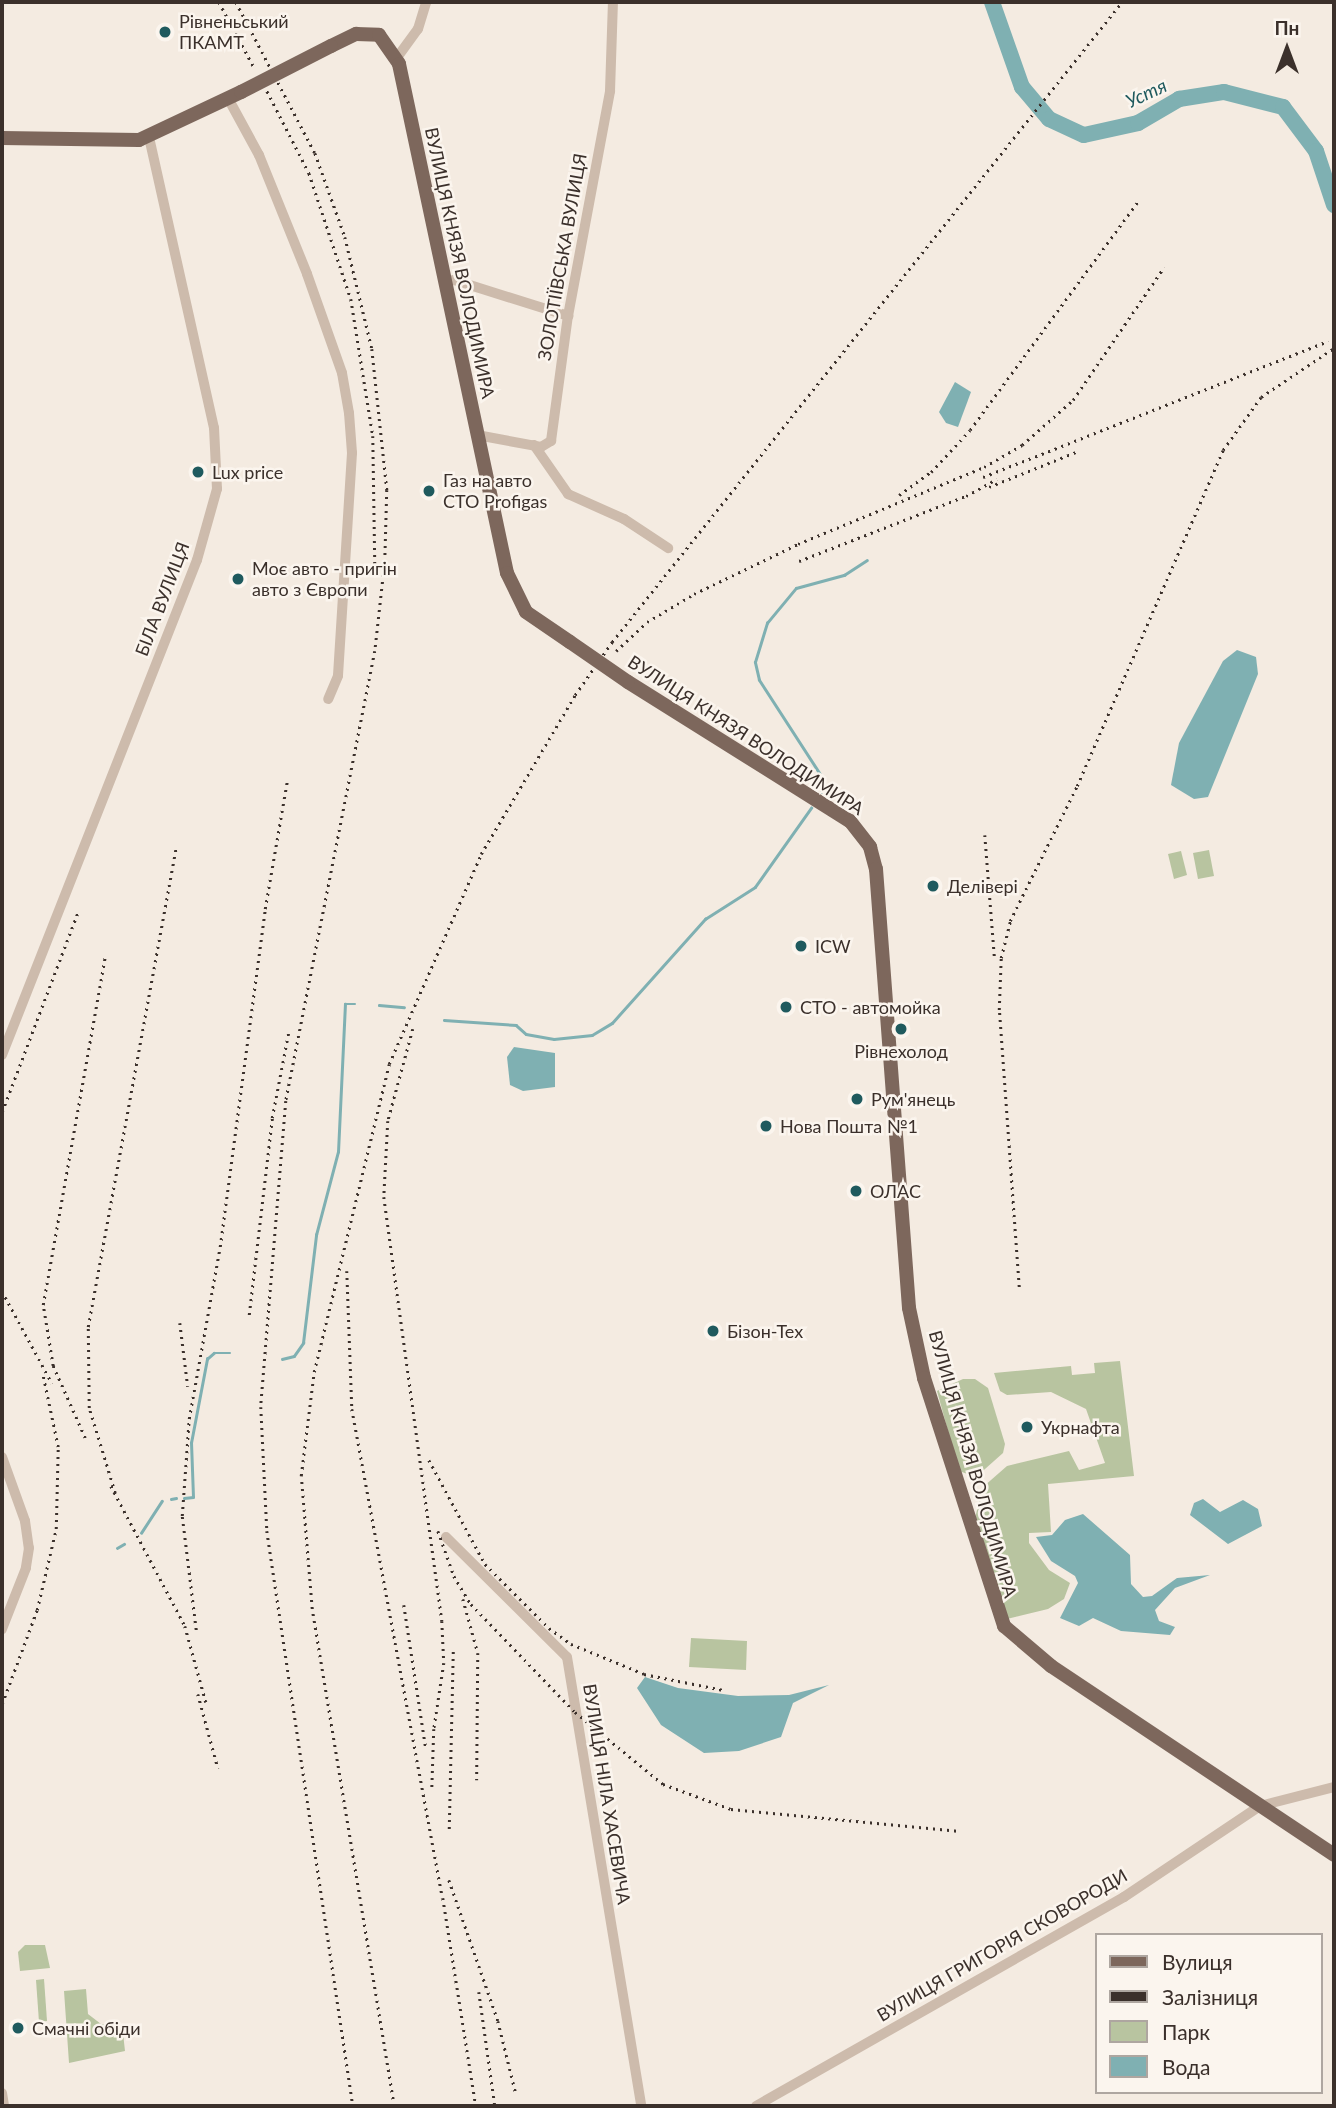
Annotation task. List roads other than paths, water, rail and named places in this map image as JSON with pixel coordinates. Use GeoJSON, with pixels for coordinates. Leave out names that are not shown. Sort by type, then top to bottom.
{"type":"FeatureCollection","features":[{"type":"Feature","properties":{"kind":"main road","name":"ВУЛИЦЯ КНЯЗЯ ВОЛОДИМИРА"},"geometry":{"type":"LineString","coordinates":[[2,138],[127,141],[149,137],[356,33],[368,33],[384,40],[396,59],[405,83],[444,282],[514,593],[526,612],[628,682],[850,821],[870,848],[876,869],[909,1308],[924,1378],[1004,1626],[1051,1666],[1334,1855]]}},
{"type":"Feature","properties":{"kind":"street"},"geometry":{"type":"LineString","coordinates":[[396,59],[418,29],[426,2]]}},
{"type":"Feature","properties":{"kind":"street","name":"ЗОЛОТІЇВСЬКА ВУЛИЦЯ"},"geometry":{"type":"LineString","coordinates":[[534,445],[545,447],[551,441],[568,316],[610,91],[614,2]]}},
{"type":"Feature","properties":{"kind":"street"},"geometry":{"type":"LineString","coordinates":[[235,96],[307,274],[342,373],[349,413],[352,453],[338,676],[328,699]]}},
{"type":"Feature","properties":{"kind":"street","name":"БІЛА ВУЛИЦЯ"},"geometry":{"type":"LineString","coordinates":[[2,1055],[197,560],[217,489],[214,428],[149,137]]}},
{"type":"Feature","properties":{"kind":"street"},"geometry":{"type":"LineString","coordinates":[[444,282],[454,280],[568,316]]}},
{"type":"Feature","properties":{"kind":"street"},"geometry":{"type":"LineString","coordinates":[[477,435],[534,445],[568,494],[624,519],[668,548]]}},
{"type":"Feature","properties":{"kind":"street"},"geometry":{"type":"LineString","coordinates":[[2,1458],[25,1521],[29,1548],[26,1568],[2,1629]]}},
{"type":"Feature","properties":{"kind":"street","name":"ВУЛИЦЯ НІЛА ХАСЕВИЧА"},"geometry":{"type":"LineString","coordinates":[[446,1537],[567,1657],[641,2106]]}},
{"type":"Feature","properties":{"kind":"street","name":"ВУЛИЦЯ ГРИГОРІЯ СКОВОРОДИ"},"geometry":{"type":"LineString","coordinates":[[756,2106],[1124,1897],[1260,1806],[1334,1787]]}},
{"type":"Feature","properties":{"kind":"street"},"geometry":{"type":"LineString","coordinates":[[2,2093],[4,2106]]}},
{"type":"Feature","properties":{"kind":"water"},"geometry":{"type":"Polygon","coordinates":[[[955,382],[971,392],[958,427],[946,423],[939,412],[955,382]]]}},
{"type":"Feature","properties":{"kind":"water"},"geometry":{"type":"Polygon","coordinates":[[[1237,650],[1256,657],[1258,674],[1208,797],[1194,799],[1171,785],[1179,743],[1223,661],[1237,650]]]}},
{"type":"Feature","properties":{"kind":"water"},"geometry":{"type":"Polygon","coordinates":[[[514,1047],[555,1053],[555,1087],[523,1091],[510,1085],[507,1057],[514,1047]]]}},
{"type":"Feature","properties":{"kind":"water"},"geometry":{"type":"Polygon","coordinates":[[[1203,1499],[1220,1512],[1243,1500],[1258,1509],[1262,1526],[1228,1544],[1190,1515],[1194,1503],[1203,1499]]]}},
{"type":"Feature","properties":{"kind":"water"},"geometry":{"type":"Polygon","coordinates":[[[1083,1514],[1130,1555],[1131,1584],[1143,1597],[1152,1596],[1177,1578],[1210,1575],[1175,1588],[1155,1610],[1159,1621],[1175,1627],[1170,1635],[1121,1631],[1093,1618],[1079,1626],[1060,1618],[1078,1583],[1075,1576],[1051,1561],[1036,1537],[1052,1535],[1065,1520],[1083,1514]]]}},
{"type":"Feature","properties":{"kind":"water"},"geometry":{"type":"Polygon","coordinates":[[[645,1677],[678,1688],[738,1696],[789,1695],[829,1685],[793,1703],[781,1737],[739,1751],[704,1753],[661,1725],[637,1688],[645,1677]]]}},
{"type":"Feature","properties":{"kind":"waterway","name":"Устя"},"geometry":{"type":"LineString","coordinates":[[992,2],[1022,87],[1049,119],[1084,135],[1138,123],[1179,99],[1224,92],[1283,107],[1316,151],[1334,205]]}},
{"type":"Feature","properties":{"kind":"waterway"},"geometry":{"type":"LineString","coordinates":[[821,792],[821,776],[759,680],[755,662],[767,623],[796,588],[844,575],[867,560]]}},
{"type":"Feature","properties":{"kind":"waterway"},"geometry":{"type":"LineString","coordinates":[[444,1020],[516,1025],[526,1034],[554,1039],[592,1035],[612,1023],[705,919],[755,887],[811,808]]}},
{"type":"Feature","properties":{"kind":"waterway"},"geometry":{"type":"LineString","coordinates":[[282,1359],[294,1356],[303,1343],[316,1235],[338,1152],[345,1004],[355,1004]]}},
{"type":"Feature","properties":{"kind":"waterway"},"geometry":{"type":"LineString","coordinates":[[379,1005],[404,1007]]}},
{"type":"Feature","properties":{"kind":"waterway"},"geometry":{"type":"LineString","coordinates":[[184,1498],[193,1497],[191,1443],[207,1359],[214,1353],[230,1353]]}},
{"type":"Feature","properties":{"kind":"waterway"},"geometry":{"type":"LineString","coordinates":[[171,1499],[176,1498]]}},
{"type":"Feature","properties":{"kind":"waterway"},"geometry":{"type":"LineString","coordinates":[[141,1533],[162,1501]]}},
{"type":"Feature","properties":{"kind":"waterway"},"geometry":{"type":"LineString","coordinates":[[117,1548],[124,1544]]}},
{"type":"Feature","properties":{"kind":"railway"},"geometry":{"type":"LineString","coordinates":[[219,2],[255,69]]}},
{"type":"Feature","properties":{"kind":"railway"},"geometry":{"type":"LineString","coordinates":[[236,2],[315,153],[345,237],[372,349],[387,490],[385,561],[375,651],[286,1101],[261,1407],[267,1531],[353,2106]]}},
{"type":"Feature","properties":{"kind":"railway"},"geometry":{"type":"LineString","coordinates":[[394,2106],[312,1609],[301,1476],[314,1372],[389,1064],[481,854],[575,695],[612,642],[1122,2]]}},
{"type":"Feature","properties":{"kind":"railway"},"geometry":{"type":"LineString","coordinates":[[264,85],[309,173],[351,299],[373,436],[375,570]]}},
{"type":"Feature","properties":{"kind":"railway"},"geometry":{"type":"LineString","coordinates":[[899,495],[931,472],[970,430],[1138,201]]}},
{"type":"Feature","properties":{"kind":"railway"},"geometry":{"type":"LineString","coordinates":[[616,651],[647,622],[694,594],[798,544],[984,467],[1022,445],[1073,400],[1164,267]]}},
{"type":"Feature","properties":{"kind":"railway"},"geometry":{"type":"LineString","coordinates":[[983,477],[1328,341]]}},
{"type":"Feature","properties":{"kind":"railway"},"geometry":{"type":"LineString","coordinates":[[1019,1287],[999,1010],[1001,958],[1010,921],[1077,786],[1223,450],[1261,397],[1334,348]]}},
{"type":"Feature","properties":{"kind":"railway"},"geometry":{"type":"LineString","coordinates":[[989,487],[1076,452]]}},
{"type":"Feature","properties":{"kind":"railway"},"geometry":{"type":"LineString","coordinates":[[799,561],[966,496],[997,479]]}},
{"type":"Feature","properties":{"kind":"railway"},"geometry":{"type":"LineString","coordinates":[[196,1630],[182,1516],[189,1419],[220,1247],[265,909],[287,781]]}},
{"type":"Feature","properties":{"kind":"railway"},"geometry":{"type":"LineString","coordinates":[[985,835],[995,961]]}},
{"type":"Feature","properties":{"kind":"railway"},"geometry":{"type":"LineString","coordinates":[[115,1493],[89,1408],[88,1327],[176,849]]}},
{"type":"Feature","properties":{"kind":"railway"},"geometry":{"type":"LineString","coordinates":[[2,1112],[78,912]]}},
{"type":"Feature","properties":{"kind":"railway"},"geometry":{"type":"LineString","coordinates":[[85,1438],[53,1366],[43,1305],[105,957]]}},
{"type":"Feature","properties":{"kind":"railway"},"geometry":{"type":"LineString","coordinates":[[413,1029],[388,1121],[384,1197],[442,1621],[444,1663],[434,1729],[432,1790]]}},
{"type":"Feature","properties":{"kind":"railway"},"geometry":{"type":"LineString","coordinates":[[249,1315],[272,1118],[289,1030]]}},
{"type":"Feature","properties":{"kind":"railway"},"geometry":{"type":"LineString","coordinates":[[347,1271],[352,1409],[443,1898],[476,2106]]}},
{"type":"Feature","properties":{"kind":"railway"},"geometry":{"type":"LineString","coordinates":[[2,1291],[52,1383]]}},
{"type":"Feature","properties":{"kind":"railway"},"geometry":{"type":"LineString","coordinates":[[180,1323],[188,1387]]}},
{"type":"Feature","properties":{"kind":"railway"},"geometry":{"type":"LineString","coordinates":[[2,1704],[37,1610],[56,1529],[58,1447],[43,1376]]}},
{"type":"Feature","properties":{"kind":"railway"},"geometry":{"type":"LineString","coordinates":[[429,1460],[485,1564],[549,1628],[571,1644],[644,1674],[723,1690]]}},
{"type":"Feature","properties":{"kind":"railway"},"geometry":{"type":"LineString","coordinates":[[111,1486],[185,1626],[206,1702]]}},
{"type":"Feature","properties":{"kind":"railway"},"geometry":{"type":"LineString","coordinates":[[438,1531],[454,1576],[471,1604],[575,1712],[663,1784],[731,1809],[960,1831]]}},
{"type":"Feature","properties":{"kind":"railway"},"geometry":{"type":"LineString","coordinates":[[463,1599],[478,1653],[477,1780]]}},
{"type":"Feature","properties":{"kind":"railway"},"geometry":{"type":"LineString","coordinates":[[404,1605],[426,1749]]}},
{"type":"Feature","properties":{"kind":"railway"},"geometry":{"type":"LineString","coordinates":[[449,1829],[453,1647]]}},
{"type":"Feature","properties":{"kind":"railway"},"geometry":{"type":"LineString","coordinates":[[198,1694],[218,1768]]}},
{"type":"Feature","properties":{"kind":"railway"},"geometry":{"type":"LineString","coordinates":[[449,1880],[498,2021],[516,2094]]}},
{"type":"Feature","properties":{"kind":"railway"},"geometry":{"type":"LineString","coordinates":[[479,1992],[495,2106]]}},
{"type":"Feature","properties":{"kind":"place","name":"Рівненьський ПКАМТ"},"geometry":{"type":"Point","coordinates":[165,32]}},
{"type":"Feature","properties":{"kind":"place","name":"Lux price"},"geometry":{"type":"Point","coordinates":[198,472]}},
{"type":"Feature","properties":{"kind":"place","name":"Газ на авто СТО Profigas"},"geometry":{"type":"Point","coordinates":[429,491]}},
{"type":"Feature","properties":{"kind":"place","name":"Моє авто - пригін авто з Європи"},"geometry":{"type":"Point","coordinates":[238,579]}},
{"type":"Feature","properties":{"kind":"place","name":"Делівері"},"geometry":{"type":"Point","coordinates":[933,886]}},
{"type":"Feature","properties":{"kind":"place","name":"ICW"},"geometry":{"type":"Point","coordinates":[801,946]}},
{"type":"Feature","properties":{"kind":"place","name":"СТО - автомойка"},"geometry":{"type":"Point","coordinates":[786,1007]}},
{"type":"Feature","properties":{"kind":"place","name":"Рівнехолод"},"geometry":{"type":"Point","coordinates":[901,1029]}},
{"type":"Feature","properties":{"kind":"place","name":"Рум'янець"},"geometry":{"type":"Point","coordinates":[857,1099]}},
{"type":"Feature","properties":{"kind":"place","name":"Нова Пошта №1"},"geometry":{"type":"Point","coordinates":[766,1126]}},
{"type":"Feature","properties":{"kind":"place","name":"ОЛАС"},"geometry":{"type":"Point","coordinates":[856,1191]}},
{"type":"Feature","properties":{"kind":"place","name":"Бізон-Тех"},"geometry":{"type":"Point","coordinates":[713,1331]}},
{"type":"Feature","properties":{"kind":"place","name":"Укрнафта"},"geometry":{"type":"Point","coordinates":[1027,1427]}},
{"type":"Feature","properties":{"kind":"place","name":"Смачні обіди"},"geometry":{"type":"Point","coordinates":[18,2028]}}]}
